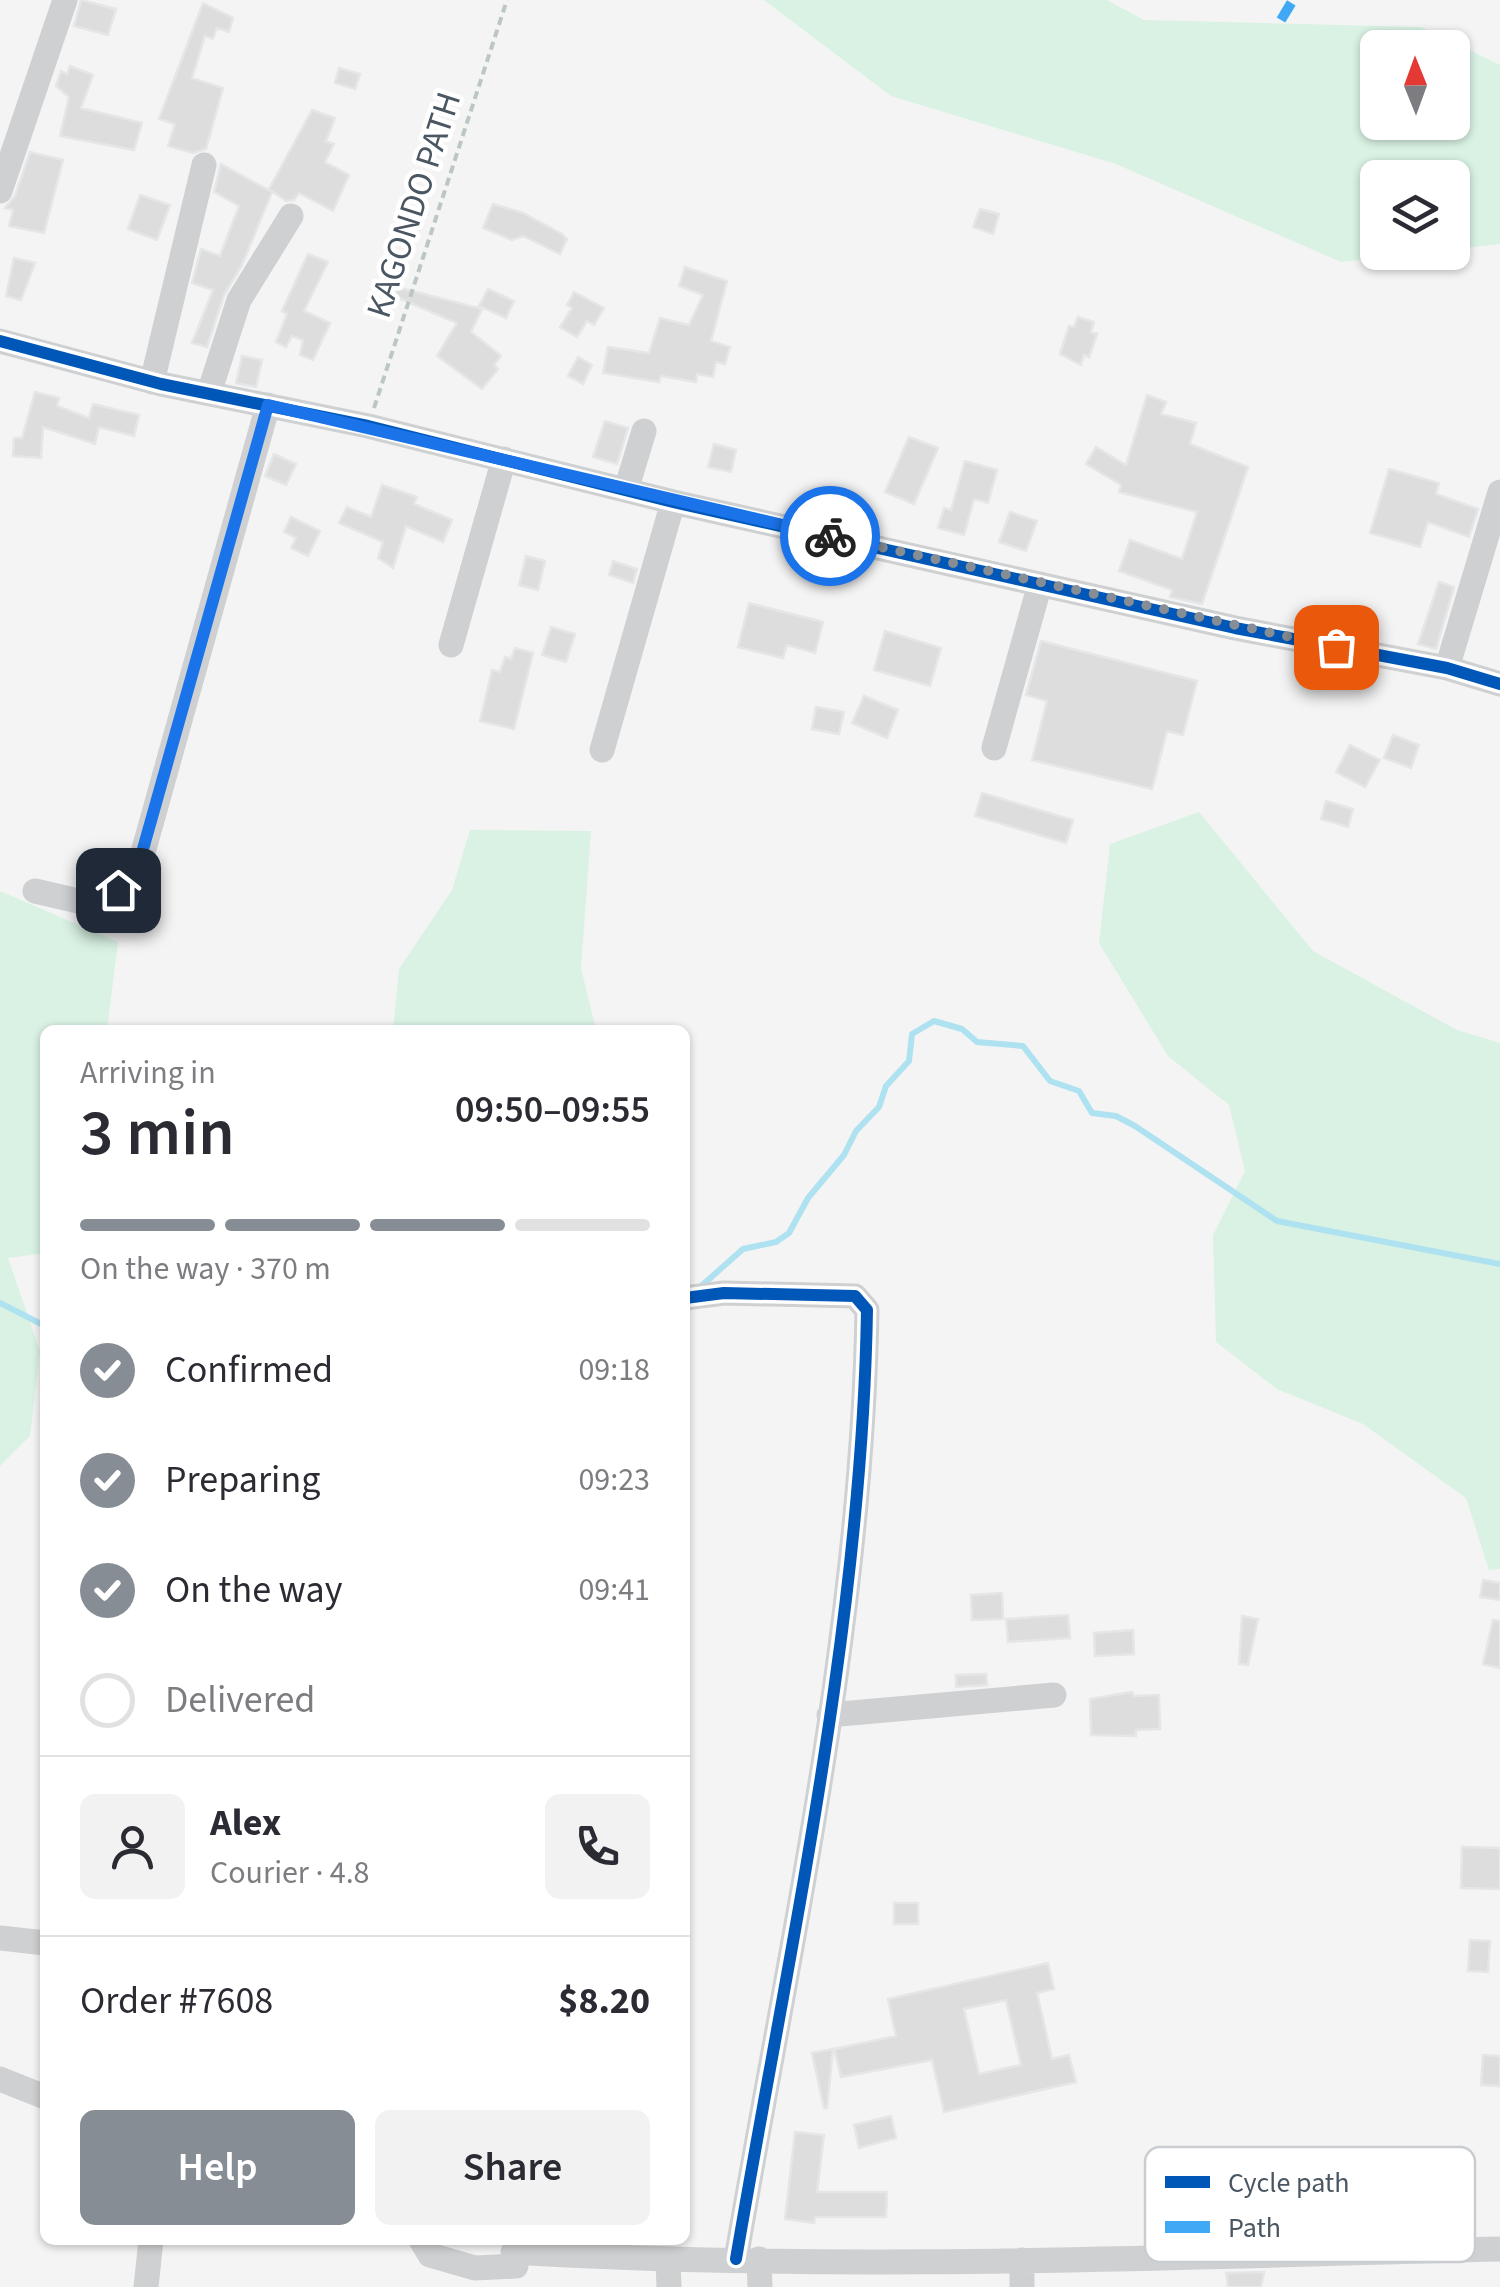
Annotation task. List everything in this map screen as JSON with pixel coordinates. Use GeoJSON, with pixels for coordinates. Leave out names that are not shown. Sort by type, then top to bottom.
{"type":"FeatureCollection","features":[{"type":"Feature","properties":{"kind":"street"},"geometry":{"type":"LineString","coordinates":[[0,191],[65,0]]}},
{"type":"Feature","properties":{"kind":"street"},"geometry":{"type":"LineString","coordinates":[[152,382],[204,165]]}},
{"type":"Feature","properties":{"kind":"street"},"geometry":{"type":"LineString","coordinates":[[209,393],[240,300],[291,216]]}},
{"type":"Feature","properties":{"kind":"street"},"geometry":{"type":"LineString","coordinates":[[0,341],[152,382],[368,426],[673,502],[1235,628],[1447,668],[1500,684]]}},
{"type":"Feature","properties":{"kind":"street"},"geometry":{"type":"LineString","coordinates":[[35,891],[100,906],[136,874],[268,405]]}},
{"type":"Feature","properties":{"kind":"street"},"geometry":{"type":"LineString","coordinates":[[626,490],[644,431]]}},
{"type":"Feature","properties":{"kind":"street"},"geometry":{"type":"LineString","coordinates":[[451,645],[504,459]]}},
{"type":"Feature","properties":{"kind":"street"},"geometry":{"type":"LineString","coordinates":[[1447,668],[1500,492]]}},
{"type":"Feature","properties":{"kind":"street"},"geometry":{"type":"LineString","coordinates":[[602,750],[673,502]]}},
{"type":"Feature","properties":{"kind":"street"},"geometry":{"type":"LineString","coordinates":[[994,748],[1040,584]]}},
{"type":"Feature","properties":{"kind":"street"},"geometry":{"type":"LineString","coordinates":[[690,1297],[724,1293],[855,1296],[866,1310],[866,1393],[829,1715],[748,2259],[760,2287]]}},
{"type":"Feature","properties":{"kind":"street"},"geometry":{"type":"LineString","coordinates":[[829,1715],[1054,1695]]}},
{"type":"Feature","properties":{"kind":"street"},"geometry":{"type":"LineString","coordinates":[[0,1938],[40,1942]]}},
{"type":"Feature","properties":{"kind":"street"},"geometry":{"type":"LineString","coordinates":[[0,2079],[40,2095]]}},
{"type":"Feature","properties":{"kind":"street"},"geometry":{"type":"LineString","coordinates":[[146,2287],[150,2245]]}},
{"type":"Feature","properties":{"kind":"street"},"geometry":{"type":"LineString","coordinates":[[424,2245],[430,2255],[475,2268],[514,2261],[668,2274],[748,2259],[1145,2257]]}},
{"type":"Feature","properties":{"kind":"street"},"geometry":{"type":"LineString","coordinates":[[1475,2250],[1500,2249]]}},
{"type":"Feature","properties":{"kind":"street"},"geometry":{"type":"LineString","coordinates":[[1022,2260],[1022,2287]]}},
{"type":"Feature","properties":{"kind":"green space"},"geometry":{"type":"Polygon","coordinates":[[[764,0],[1107,0],[1144,20],[1427,30],[1360,30],[1360,140],[1470,140],[1470,51],[1500,65],[1500,244],[1470,247],[1470,160],[1360,160],[1360,260],[1341,262],[1116,164],[891,96],[764,0]]]}},
{"type":"Feature","properties":{"kind":"green space"},"geometry":{"type":"Polygon","coordinates":[[[1199,812],[1313,951],[1457,1030],[1500,1043],[1500,1569],[1489,1570],[1466,1498],[1363,1424],[1277,1389],[1216,1342],[1213,1235],[1245,1171],[1229,1105],[1168,1056],[1099,943],[1110,844],[1199,812]]]}},
{"type":"Feature","properties":{"kind":"green space"},"geometry":{"type":"Polygon","coordinates":[[[470,830],[591,831],[581,968],[595,1025],[393,1025],[399,969],[452,890],[470,830]]]}},
{"type":"Feature","properties":{"kind":"green space"},"geometry":{"type":"Polygon","coordinates":[[[0,891],[118,942],[108,1025],[40,1025],[40,1254],[8,1258],[40,1351],[30,1436],[0,1466],[0,891]]]}},
{"type":"Feature","properties":{"kind":"building"},"geometry":{"type":"Polygon","coordinates":[[[81,0],[116,9],[108,35],[74,26],[81,0]]]}},
{"type":"Feature","properties":{"kind":"building"},"geometry":{"type":"Polygon","coordinates":[[[203,3],[233,18],[229,32],[217,28],[213,39],[205,36],[192,78],[223,88],[206,149],[193,153],[168,146],[175,124],[159,119],[203,3]]]}},
{"type":"Feature","properties":{"kind":"building"},"geometry":{"type":"Polygon","coordinates":[[[70,66],[93,75],[81,108],[142,123],[134,150],[60,136],[69,97],[56,86],[61,71],[67,74],[70,66]]]}},
{"type":"Feature","properties":{"kind":"building"},"geometry":{"type":"Polygon","coordinates":[[[339,68],[360,74],[355,89],[335,83],[339,68]]]}},
{"type":"Feature","properties":{"kind":"building"},"geometry":{"type":"Polygon","coordinates":[[[312,110],[335,118],[326,141],[334,144],[325,162],[349,175],[333,211],[299,193],[294,200],[286,201],[269,189],[312,110]]]}},
{"type":"Feature","properties":{"kind":"building"},"geometry":{"type":"Polygon","coordinates":[[[30,152],[63,160],[44,233],[9,226],[13,210],[5,208],[15,196],[30,152]]]}},
{"type":"Feature","properties":{"kind":"building"},"geometry":{"type":"Polygon","coordinates":[[[221,164],[272,192],[242,265],[224,295],[207,347],[192,343],[213,290],[192,283],[201,249],[220,256],[239,206],[214,192],[221,164]]]}},
{"type":"Feature","properties":{"kind":"building"},"geometry":{"type":"Polygon","coordinates":[[[140,195],[170,205],[157,240],[128,229],[140,195]]]}},
{"type":"Feature","properties":{"kind":"building"},"geometry":{"type":"Polygon","coordinates":[[[493,204],[523,213],[562,234],[567,239],[560,254],[523,236],[512,240],[483,228],[493,204]]]}},
{"type":"Feature","properties":{"kind":"building"},"geometry":{"type":"Polygon","coordinates":[[[980,209],[999,214],[993,234],[973,227],[980,209]]]}},
{"type":"Feature","properties":{"kind":"building"},"geometry":{"type":"Polygon","coordinates":[[[308,254],[328,262],[304,311],[330,323],[313,360],[300,355],[303,340],[292,336],[286,347],[276,342],[287,314],[282,311],[308,254]]]}},
{"type":"Feature","properties":{"kind":"building"},"geometry":{"type":"Polygon","coordinates":[[[14,258],[35,263],[21,300],[6,296],[14,258]]]}},
{"type":"Feature","properties":{"kind":"building"},"geometry":{"type":"Polygon","coordinates":[[[685,267],[727,281],[711,341],[730,347],[725,364],[716,362],[713,377],[697,374],[696,382],[661,376],[659,382],[603,373],[608,347],[649,353],[660,318],[689,325],[703,295],[679,286],[685,267]]]}},
{"type":"Feature","properties":{"kind":"building"},"geometry":{"type":"Polygon","coordinates":[[[397,287],[482,309],[471,332],[501,356],[494,365],[498,369],[482,389],[437,356],[457,323],[394,296],[397,287]]]}},
{"type":"Feature","properties":{"kind":"building"},"geometry":{"type":"Polygon","coordinates":[[[488,289],[514,301],[506,318],[479,306],[488,289]]]}},
{"type":"Feature","properties":{"kind":"building"},"geometry":{"type":"Polygon","coordinates":[[[574,292],[604,308],[594,325],[587,321],[577,337],[560,327],[572,308],[567,305],[574,292]]]}},
{"type":"Feature","properties":{"kind":"building"},"geometry":{"type":"Polygon","coordinates":[[[1078,317],[1094,322],[1091,332],[1097,334],[1089,357],[1084,355],[1081,365],[1060,354],[1069,326],[1074,327],[1078,317]]]}},
{"type":"Feature","properties":{"kind":"building"},"geometry":{"type":"Polygon","coordinates":[[[242,356],[262,360],[256,387],[236,383],[242,356]]]}},
{"type":"Feature","properties":{"kind":"building"},"geometry":{"type":"Polygon","coordinates":[[[578,357],[592,365],[583,384],[568,376],[578,357]]]}},
{"type":"Feature","properties":{"kind":"building"},"geometry":{"type":"Polygon","coordinates":[[[35,392],[59,398],[57,406],[89,418],[93,404],[139,415],[134,436],[99,427],[95,444],[43,427],[41,458],[13,456],[14,438],[22,438],[35,392]]]}},
{"type":"Feature","properties":{"kind":"building"},"geometry":{"type":"Polygon","coordinates":[[[1147,395],[1166,402],[1161,414],[1196,423],[1190,444],[1248,467],[1202,604],[1170,597],[1172,590],[1119,571],[1130,540],[1182,559],[1197,512],[1119,492],[1121,485],[1086,464],[1096,447],[1126,465],[1147,395]]]}},
{"type":"Feature","properties":{"kind":"building"},"geometry":{"type":"Polygon","coordinates":[[[605,421],[628,428],[617,464],[593,457],[605,421]]]}},
{"type":"Feature","properties":{"kind":"building"},"geometry":{"type":"Polygon","coordinates":[[[909,437],[938,448],[914,504],[885,492],[909,437]]]}},
{"type":"Feature","properties":{"kind":"building"},"geometry":{"type":"Polygon","coordinates":[[[714,444],[736,450],[731,472],[708,467],[714,444]]]}},
{"type":"Feature","properties":{"kind":"building"},"geometry":{"type":"Polygon","coordinates":[[[274,454],[296,464],[286,485],[265,476],[274,454]]]}},
{"type":"Feature","properties":{"kind":"building"},"geometry":{"type":"Polygon","coordinates":[[[965,461],[997,470],[988,503],[974,499],[964,535],[938,528],[944,508],[951,510],[965,461]]]}},
{"type":"Feature","properties":{"kind":"building"},"geometry":{"type":"Polygon","coordinates":[[[1389,469],[1439,483],[1436,494],[1478,509],[1469,537],[1428,522],[1420,547],[1370,533],[1389,469]]]}},
{"type":"Feature","properties":{"kind":"building"},"geometry":{"type":"Polygon","coordinates":[[[382,485],[417,497],[414,504],[452,520],[443,542],[406,526],[393,568],[378,558],[383,542],[339,523],[347,507],[371,517],[382,485]]]}},
{"type":"Feature","properties":{"kind":"building"},"geometry":{"type":"Polygon","coordinates":[[[1010,512],[1037,521],[1026,551],[999,542],[1010,512]]]}},
{"type":"Feature","properties":{"kind":"building"},"geometry":{"type":"Polygon","coordinates":[[[291,517],[320,531],[308,556],[291,548],[296,538],[284,532],[291,517]]]}},
{"type":"Feature","properties":{"kind":"building"},"geometry":{"type":"Polygon","coordinates":[[[526,556],[545,561],[538,590],[519,585],[526,556]]]}},
{"type":"Feature","properties":{"kind":"building"},"geometry":{"type":"Polygon","coordinates":[[[613,561],[637,569],[633,583],[609,575],[613,561]]]}},
{"type":"Feature","properties":{"kind":"building"},"geometry":{"type":"Polygon","coordinates":[[[1439,582],[1454,587],[1436,649],[1418,644],[1439,582]]]}},
{"type":"Feature","properties":{"kind":"building"},"geometry":{"type":"Polygon","coordinates":[[[749,603],[823,622],[815,653],[787,645],[783,658],[738,647],[749,603]]]}},
{"type":"Feature","properties":{"kind":"building"},"geometry":{"type":"Polygon","coordinates":[[[551,627],[575,634],[566,662],[542,655],[551,627]]]}},
{"type":"Feature","properties":{"kind":"building"},"geometry":{"type":"Polygon","coordinates":[[[885,631],[941,648],[930,686],[874,670],[885,631]]]}},
{"type":"Feature","properties":{"kind":"building"},"geometry":{"type":"Polygon","coordinates":[[[1041,641],[1197,681],[1183,735],[1167,731],[1152,789],[1032,760],[1047,701],[1026,695],[1041,641]]]}},
{"type":"Feature","properties":{"kind":"building"},"geometry":{"type":"Polygon","coordinates":[[[515,648],[533,653],[514,729],[480,721],[492,670],[500,672],[505,657],[511,659],[515,648]]]}},
{"type":"Feature","properties":{"kind":"building"},"geometry":{"type":"Polygon","coordinates":[[[864,696],[898,710],[887,738],[852,723],[864,696]]]}},
{"type":"Feature","properties":{"kind":"building"},"geometry":{"type":"Polygon","coordinates":[[[816,707],[844,712],[839,734],[812,729],[816,707]]]}},
{"type":"Feature","properties":{"kind":"building"},"geometry":{"type":"Polygon","coordinates":[[[1393,735],[1419,745],[1411,768],[1384,758],[1393,735]]]}},
{"type":"Feature","properties":{"kind":"building"},"geometry":{"type":"Polygon","coordinates":[[[1350,745],[1380,760],[1365,787],[1336,772],[1350,745]]]}},
{"type":"Feature","properties":{"kind":"building"},"geometry":{"type":"Polygon","coordinates":[[[982,793],[1073,820],[1066,843],[975,816],[982,793]]]}},
{"type":"Feature","properties":{"kind":"building"},"geometry":{"type":"Polygon","coordinates":[[[1326,801],[1353,809],[1348,827],[1321,819],[1326,801]]]}},
{"type":"Feature","properties":{"kind":"building"},"geometry":{"type":"Polygon","coordinates":[[[1483,1580],[1500,1583],[1500,1600],[1480,1597],[1483,1580]]]}},
{"type":"Feature","properties":{"kind":"building"},"geometry":{"type":"Polygon","coordinates":[[[1002,1593],[1003,1619],[972,1620],[971,1595],[1002,1593]]]}},
{"type":"Feature","properties":{"kind":"building"},"geometry":{"type":"Polygon","coordinates":[[[1068,1615],[1070,1638],[1008,1642],[1006,1619],[1068,1615]]]}},
{"type":"Feature","properties":{"kind":"building"},"geometry":{"type":"Polygon","coordinates":[[[1242,1616],[1258,1619],[1248,1665],[1239,1664],[1242,1616]]]}},
{"type":"Feature","properties":{"kind":"building"},"geometry":{"type":"Polygon","coordinates":[[[1493,1620],[1500,1621],[1500,1668],[1483,1664],[1493,1620]]]}},
{"type":"Feature","properties":{"kind":"building"},"geometry":{"type":"Polygon","coordinates":[[[1133,1630],[1134,1654],[1095,1656],[1094,1633],[1133,1630]]]}},
{"type":"Feature","properties":{"kind":"building"},"geometry":{"type":"Polygon","coordinates":[[[986,1674],[987,1685],[956,1687],[956,1675],[986,1674]]]}},
{"type":"Feature","properties":{"kind":"building"},"geometry":{"type":"Polygon","coordinates":[[[1132,1692],[1134,1696],[1159,1695],[1160,1729],[1136,1730],[1136,1736],[1091,1735],[1090,1699],[1132,1692]]]}},
{"type":"Feature","properties":{"kind":"building"},"geometry":{"type":"Polygon","coordinates":[[[1462,1847],[1500,1848],[1500,1889],[1461,1888],[1462,1847]]]}},
{"type":"Feature","properties":{"kind":"building"},"geometry":{"type":"Polygon","coordinates":[[[894,1903],[918,1903],[918,1924],[894,1924],[894,1903]]]}},
{"type":"Feature","properties":{"kind":"building"},"geometry":{"type":"Polygon","coordinates":[[[1470,1940],[1490,1941],[1488,1972],[1468,1971],[1470,1940]]]}},
{"type":"Feature","properties":{"kind":"building"},"geometry":{"type":"Polygon","coordinates":[[[1048,1963],[1054,1989],[1037,1993],[1052,2059],[1069,2055],[1076,2082],[944,2112],[932,2060],[841,2077],[834,2049],[896,2036],[888,1999],[1048,1963]],[[1006,2000],[964,2009],[979,2074],[1021,2065],[1006,2000]]]}},
{"type":"Feature","properties":{"kind":"building"},"geometry":{"type":"Polygon","coordinates":[[[833,2049],[827,2108],[824,2108],[812,2053],[833,2049]]]}},
{"type":"Feature","properties":{"kind":"building"},"geometry":{"type":"Polygon","coordinates":[[[1483,2055],[1500,2056],[1500,2086],[1481,2085],[1483,2055]]]}},
{"type":"Feature","properties":{"kind":"building"},"geometry":{"type":"Polygon","coordinates":[[[891,2116],[896,2138],[859,2148],[854,2125],[891,2116]]]}},
{"type":"Feature","properties":{"kind":"building"},"geometry":{"type":"Polygon","coordinates":[[[795,2132],[824,2135],[817,2192],[887,2192],[886,2217],[815,2217],[814,2223],[785,2219],[795,2132]]]}},
{"type":"Feature","properties":{"kind":"building"},"geometry":{"type":"Polygon","coordinates":[[[1264,2272],[1261,2287],[1228,2287],[1226,2273],[1264,2272]]]}},
{"type":"Feature","properties":{"kind":"waterway"},"geometry":{"type":"LineString","coordinates":[[699,1288],[743,1249],[776,1242],[789,1233],[808,1198],[844,1155],[856,1131],[879,1107],[886,1086],[909,1061],[912,1034],[934,1021],[962,1029],[977,1042],[1023,1046],[1050,1081],[1079,1091],[1092,1113],[1116,1116],[1135,1126],[1277,1221],[1500,1264]]}},
{"type":"Feature","properties":{"kind":"waterway"},"geometry":{"type":"LineString","coordinates":[[0,1303],[40,1323]]}},
{"type":"Feature","properties":{"kind":"marked path"},"geometry":{"type":"LineString","coordinates":[[1281,20],[1293,0]]}},
{"type":"Feature","properties":{"kind":"cycle path"},"geometry":{"type":"LineString","coordinates":[[0,341],[161,384],[368,426],[673,502],[1235,628],[1447,668],[1500,684]]}},
{"type":"Feature","properties":{"kind":"cycle path"},"geometry":{"type":"LineString","coordinates":[[690,1297],[724,1293],[855,1296],[867,1310],[862,1428],[837,1667],[820,1786],[736,2259]]}},
{"type":"Feature","properties":{"kind":"way so far"},"geometry":{"type":"LineString","coordinates":[[830,536],[1235,628],[1336,647]]}},
{"type":"Feature","properties":{"kind":"route"},"geometry":{"type":"LineString","coordinates":[[118,890],[136,874],[268,405],[830,536]]}}]}
